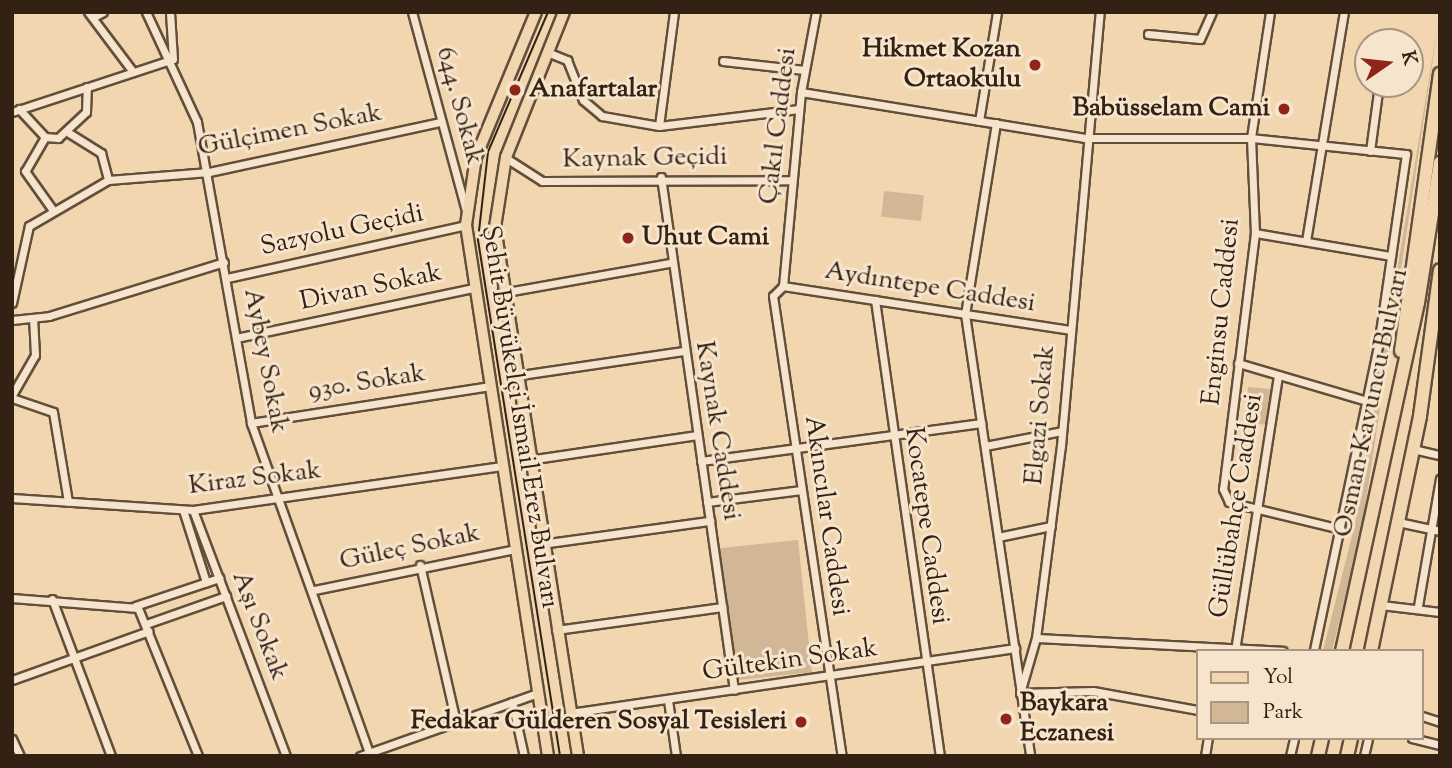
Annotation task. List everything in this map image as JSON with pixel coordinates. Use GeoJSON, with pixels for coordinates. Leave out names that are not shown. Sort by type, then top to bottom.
{"type":"FeatureCollection","features":[{"type":"Feature","properties":{"kind":"highway"},"geometry":{"type":"LineString","coordinates":[[1395,411],[1440,74]]}},
{"type":"Feature","properties":{"kind":"highway","name":"Osman Kavuncu Bulvarı"},"geometry":{"type":"LineString","coordinates":[[1342,649],[1395,411],[1440,163]]}},
{"type":"Feature","properties":{"kind":"highway","name":"Osman Kavuncu Bulvarı"},"geometry":{"type":"LineString","coordinates":[[1371,649],[1420,416],[1440,270]]}},
{"type":"Feature","properties":{"kind":"highway"},"geometry":{"type":"LineString","coordinates":[[1420,416],[1440,336]]}},
{"type":"Feature","properties":{"kind":"main road","name":"Şehit Büyükelçi İsmail Erez Bulvarı"},"geometry":{"type":"LineString","coordinates":[[536,12],[476,157],[466,225],[548,756]]}},
{"type":"Feature","properties":{"kind":"main road","name":"Şehit Büyükelçi İsmail Erez Bulvarı"},"geometry":{"type":"LineString","coordinates":[[564,12],[506,157],[495,213],[500,293],[578,756]]}},
{"type":"Feature","properties":{"kind":"street"},"geometry":{"type":"LineString","coordinates":[[103,12],[91,15],[133,72]]}},
{"type":"Feature","properties":{"kind":"street","name":"Aybey Sokak"},"geometry":{"type":"LineString","coordinates":[[146,12],[173,59],[209,172],[251,423],[314,590],[369,754]]}},
{"type":"Feature","properties":{"kind":"street"},"geometry":{"type":"LineString","coordinates":[[108,180],[101,153],[69,134],[45,137],[16,111],[173,59],[170,12]]}},
{"type":"Feature","properties":{"kind":"street","name":"644. Sokak"},"geometry":{"type":"LineString","coordinates":[[412,12],[466,211]]}},
{"type":"Feature","properties":{"kind":"street"},"geometry":{"type":"LineString","coordinates":[[659,126],[674,12]]}},
{"type":"Feature","properties":{"kind":"street","name":"Çakıl Caddesi"},"geometry":{"type":"LineString","coordinates":[[783,286],[801,92],[816,12]]}},
{"type":"Feature","properties":{"kind":"street"},"geometry":{"type":"LineString","coordinates":[[979,121],[997,12]]}},
{"type":"Feature","properties":{"kind":"street","name":"Elgazi Sokak"},"geometry":{"type":"LineString","coordinates":[[1020,693],[1036,638],[1051,526],[1062,431],[1085,138],[1100,12]]}},
{"type":"Feature","properties":{"kind":"street"},"geometry":{"type":"LineString","coordinates":[[1148,34],[1200,39],[1212,12]]}},
{"type":"Feature","properties":{"kind":"street","name":"Enginsu Caddesi"},"geometry":{"type":"LineString","coordinates":[[1270,12],[1251,138],[1255,233],[1223,489],[1230,502],[1258,511],[1341,529]]}},
{"type":"Feature","properties":{"kind":"street"},"geometry":{"type":"LineString","coordinates":[[1306,241],[1324,146],[1344,12]]}},
{"type":"Feature","properties":{"kind":"street"},"geometry":{"type":"LineString","coordinates":[[547,52],[566,60],[583,100],[602,116],[659,126],[799,109]]}},
{"type":"Feature","properties":{"kind":"street"},"geometry":{"type":"LineString","coordinates":[[723,61],[805,70]]}},
{"type":"Feature","properties":{"kind":"street"},"geometry":{"type":"LineString","coordinates":[[69,134],[88,107],[87,87]]}},
{"type":"Feature","properties":{"kind":"street"},"geometry":{"type":"LineString","coordinates":[[801,92],[1085,138],[1251,138],[1406,154],[1367,401],[1314,649]]}},
{"type":"Feature","properties":{"kind":"street"},"geometry":{"type":"LineString","coordinates":[[1370,150],[1377,98]]}},
{"type":"Feature","properties":{"kind":"street","name":"Gülçimen Sokak"},"geometry":{"type":"LineString","coordinates":[[12,303],[23,237],[52,209],[108,180],[209,172],[441,122]]}},
{"type":"Feature","properties":{"kind":"street"},"geometry":{"type":"LineString","coordinates":[[996,123],[965,314],[1030,756]]}},
{"type":"Feature","properties":{"kind":"street"},"geometry":{"type":"LineString","coordinates":[[45,137],[25,171],[52,209]]}},
{"type":"Feature","properties":{"kind":"street","name":"Kaynak Geçidi"},"geometry":{"type":"LineString","coordinates":[[506,157],[542,181],[661,177],[792,180]]}},
{"type":"Feature","properties":{"kind":"street","name":"Kaynak Caddesi"},"geometry":{"type":"LineString","coordinates":[[661,177],[669,263],[698,435],[734,690]]}},
{"type":"Feature","properties":{"kind":"street","name":"Sazyolu Geçidi"},"geometry":{"type":"LineString","coordinates":[[227,278],[466,225]]}},
{"type":"Feature","properties":{"kind":"street"},"geometry":{"type":"LineString","coordinates":[[1255,233],[1391,256]]}},
{"type":"Feature","properties":{"kind":"street"},"geometry":{"type":"LineString","coordinates":[[12,320],[33,318],[224,262]]}},
{"type":"Feature","properties":{"kind":"street"},"geometry":{"type":"LineString","coordinates":[[500,293],[669,263]]}},
{"type":"Feature","properties":{"kind":"street","name":"Aydıntepe Caddesi"},"geometry":{"type":"LineString","coordinates":[[783,286],[1070,330]]}},
{"type":"Feature","properties":{"kind":"street","name":"Akıncılar Caddesi"},"geometry":{"type":"LineString","coordinates":[[783,286],[773,296],[828,677],[842,756]]}},
{"type":"Feature","properties":{"kind":"street","name":"Divan Sokak"},"geometry":{"type":"LineString","coordinates":[[236,338],[474,288]]}},
{"type":"Feature","properties":{"kind":"street","name":"Kocatepe Caddesi"},"geometry":{"type":"LineString","coordinates":[[874,300],[923,663],[940,756]]}},
{"type":"Feature","properties":{"kind":"street"},"geometry":{"type":"LineString","coordinates":[[33,318],[35,355],[12,396],[52,412],[68,502]]}},
{"type":"Feature","properties":{"kind":"street"},"geometry":{"type":"LineString","coordinates":[[514,376],[683,351]]}},
{"type":"Feature","properties":{"kind":"street"},"geometry":{"type":"LineString","coordinates":[[1238,363],[1367,401]]}},
{"type":"Feature","properties":{"kind":"street","name":"Güllübahçe Caddesi"},"geometry":{"type":"LineString","coordinates":[[1236,644],[1278,375]]}},
{"type":"Feature","properties":{"kind":"street","name":"930. Sokak"},"geometry":{"type":"LineString","coordinates":[[251,423],[490,386]]}},
{"type":"Feature","properties":{"kind":"street"},"geometry":{"type":"LineString","coordinates":[[701,461],[981,423]]}},
{"type":"Feature","properties":{"kind":"street"},"geometry":{"type":"LineString","coordinates":[[985,446],[1062,431]]}},
{"type":"Feature","properties":{"kind":"street"},"geometry":{"type":"LineString","coordinates":[[528,460],[698,435]]}},
{"type":"Feature","properties":{"kind":"street"},"geometry":{"type":"LineString","coordinates":[[1413,449],[1440,455]]}},
{"type":"Feature","properties":{"kind":"street","name":"Kiraz Sokak"},"geometry":{"type":"LineString","coordinates":[[12,498],[193,510],[502,466]]}},
{"type":"Feature","properties":{"kind":"street"},"geometry":{"type":"LineString","coordinates":[[1418,606],[1440,479]]}},
{"type":"Feature","properties":{"kind":"street"},"geometry":{"type":"LineString","coordinates":[[707,502],[801,490]]}},
{"type":"Feature","properties":{"kind":"street"},"geometry":{"type":"LineString","coordinates":[[184,510],[206,582]]}},
{"type":"Feature","properties":{"kind":"street","name":"Aşı Sokak"},"geometry":{"type":"LineString","coordinates":[[193,510],[286,756]]}},
{"type":"Feature","properties":{"kind":"street"},"geometry":{"type":"LineString","coordinates":[[541,544],[710,521]]}},
{"type":"Feature","properties":{"kind":"street"},"geometry":{"type":"LineString","coordinates":[[1398,522],[1440,531]]}},
{"type":"Feature","properties":{"kind":"street"},"geometry":{"type":"LineString","coordinates":[[998,537],[1051,526]]}},
{"type":"Feature","properties":{"kind":"street","name":"Güleç Sokak"},"geometry":{"type":"LineString","coordinates":[[314,590],[420,565],[515,549]]}},
{"type":"Feature","properties":{"kind":"street"},"geometry":{"type":"LineString","coordinates":[[420,565],[456,722]]}},
{"type":"Feature","properties":{"kind":"street"},"geometry":{"type":"LineString","coordinates":[[12,598],[52,598],[135,607],[219,578]]}},
{"type":"Feature","properties":{"kind":"street"},"geometry":{"type":"LineString","coordinates":[[12,680],[74,658],[226,596]]}},
{"type":"Feature","properties":{"kind":"street"},"geometry":{"type":"LineString","coordinates":[[52,598],[111,756]]}},
{"type":"Feature","properties":{"kind":"street"},"geometry":{"type":"LineString","coordinates":[[1381,605],[1418,606],[1440,612]]}},
{"type":"Feature","properties":{"kind":"street"},"geometry":{"type":"LineString","coordinates":[[135,607],[148,628],[198,756]]}},
{"type":"Feature","properties":{"kind":"street"},"geometry":{"type":"LineString","coordinates":[[555,630],[722,607]]}},
{"type":"Feature","properties":{"kind":"street"},"geometry":{"type":"LineString","coordinates":[[1036,638],[1216,647],[1236,644],[1270,649]]}},
{"type":"Feature","properties":{"kind":"street","name":"Gültekin Sokak"},"geometry":{"type":"LineString","coordinates":[[570,713],[1015,648]]}},
{"type":"Feature","properties":{"kind":"street"},"geometry":{"type":"LineString","coordinates":[[1020,693],[1093,691],[1196,710]]}},
{"type":"Feature","properties":{"kind":"street"},"geometry":{"type":"LineString","coordinates":[[360,756],[538,693]]}},
{"type":"Feature","properties":{"kind":"street"},"geometry":{"type":"LineString","coordinates":[[668,700],[676,756]]}},
{"type":"Feature","properties":{"kind":"street"},"geometry":{"type":"LineString","coordinates":[[512,702],[524,756]]}},
{"type":"Feature","properties":{"kind":"street"},"geometry":{"type":"LineString","coordinates":[[12,739],[20,756]]}},
{"type":"Feature","properties":{"kind":"street"},"geometry":{"type":"LineString","coordinates":[[1420,740],[1440,745]]}},
{"type":"Feature","properties":{"kind":"green space"},"geometry":{"type":"Polygon","coordinates":[[[1440,12],[1361,534],[1332,649],[1324,649],[1355,524],[1440,12]]]}},
{"type":"Feature","properties":{"kind":"green space"},"geometry":{"type":"Polygon","coordinates":[[[884,191],[924,195],[921,221],[881,217],[884,191]]]}},
{"type":"Feature","properties":{"kind":"green space"},"geometry":{"type":"Polygon","coordinates":[[[1248,387],[1272,389],[1269,425],[1245,423],[1248,387]]]}},
{"type":"Feature","properties":{"kind":"green space"},"geometry":{"type":"Polygon","coordinates":[[[798,540],[812,672],[733,681],[719,548],[798,540]]]}},
{"type":"Feature","properties":{"kind":"tram line"},"geometry":{"type":"LineString","coordinates":[[548,12],[488,152],[478,240],[560,756]]}},
{"type":"Feature","properties":{"kind":"place","name":"Hikmet Kozan Ortaokulu"},"geometry":{"type":"Point","coordinates":[1035,65]}},
{"type":"Feature","properties":{"kind":"place","name":"Anafartalar"},"geometry":{"type":"Point","coordinates":[515,90]}},
{"type":"Feature","properties":{"kind":"place","name":"Babüsselam Cami"},"geometry":{"type":"Point","coordinates":[1284,109]}},
{"type":"Feature","properties":{"kind":"place","name":"Uhut Cami"},"geometry":{"type":"Point","coordinates":[628,238]}},
{"type":"Feature","properties":{"kind":"place","name":"Baykara Eczanesi"},"geometry":{"type":"Point","coordinates":[1006,719]}},
{"type":"Feature","properties":{"kind":"place","name":"Fedakar Gülderen Sosyal Tesisleri"},"geometry":{"type":"Point","coordinates":[801,722]}}]}
